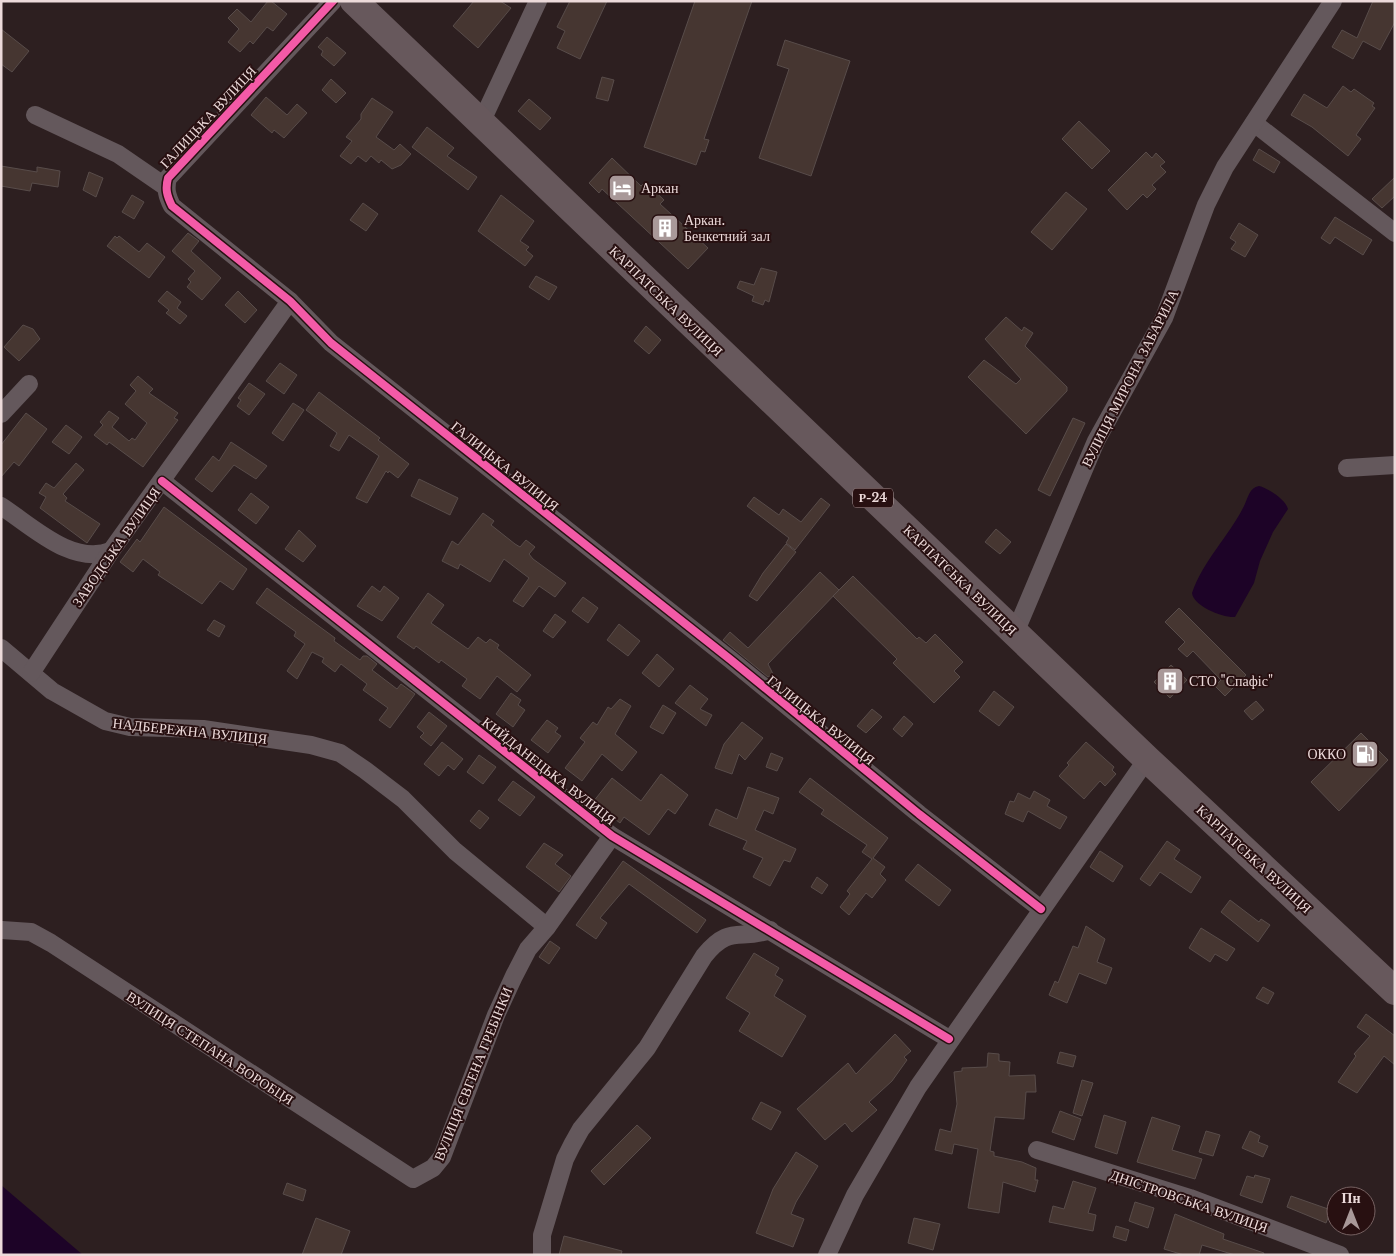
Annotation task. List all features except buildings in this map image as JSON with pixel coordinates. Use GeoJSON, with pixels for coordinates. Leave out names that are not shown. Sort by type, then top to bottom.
{"type":"FeatureCollection","features":[{"type":"Feature","properties":{"kind":"main road","name":"КАРПАТСЬКА ВУЛИЦЯ"},"geometry":{"type":"LineString","coordinates":[[354,1],[480,125],[1147,759],[1395,991]]}},
{"type":"Feature","properties":{"kind":"street","name":"ГАЛИЦЬКА ВУЛИЦЯ"},"geometry":{"type":"LineString","coordinates":[[333,1],[168,178],[166,187],[172,206],[290,301],[332,343],[731,660],[919,814],[1041,909]]}},
{"type":"Feature","properties":{"kind":"street"},"geometry":{"type":"LineString","coordinates":[[480,125],[538,1]]}},
{"type":"Feature","properties":{"kind":"street","name":"ВУЛИЦЯ МИРОНА ЗАБАРИЛА"},"geometry":{"type":"LineString","coordinates":[[1016,633],[1096,441],[1164,318],[1206,205],[1225,167],[1333,1]]}},
{"type":"Feature","properties":{"kind":"street"},"geometry":{"type":"LineString","coordinates":[[35,115],[118,154],[166,187]]}},
{"type":"Feature","properties":{"kind":"street"},"geometry":{"type":"LineString","coordinates":[[1254,122],[1395,233]]}},
{"type":"Feature","properties":{"kind":"street","name":"ЗАВОДСЬКА ВУЛИЦЯ"},"geometry":{"type":"LineString","coordinates":[[31,672],[111,551],[290,301]]}},
{"type":"Feature","properties":{"kind":"street"},"geometry":{"type":"LineString","coordinates":[[1,414],[29,384]]}},
{"type":"Feature","properties":{"kind":"street"},"geometry":{"type":"LineString","coordinates":[[1347,468],[1395,465]]}},
{"type":"Feature","properties":{"kind":"street","name":"КИЙДАНЕЦЬКА ВУЛИЦЯ"},"geometry":{"type":"LineString","coordinates":[[162,481],[612,836],[949,1039]]}},
{"type":"Feature","properties":{"kind":"street"},"geometry":{"type":"LineString","coordinates":[[1,506],[75,553],[92,556],[111,551]]}},
{"type":"Feature","properties":{"kind":"street","name":"НАДБЕРЕЖНА ВУЛИЦЯ"},"geometry":{"type":"LineString","coordinates":[[1,648],[52,691],[74,706],[117,725],[204,729],[311,745],[340,754],[403,799],[455,851],[547,927]]}},
{"type":"Feature","properties":{"kind":"street"},"geometry":{"type":"LineString","coordinates":[[828,1255],[855,1195],[909,1101],[949,1039],[1147,759]]}},
{"type":"Feature","properties":{"kind":"street","name":"ВУЛИЦЯ ЄВГЕНА ГРЕБІНКИ"},"geometry":{"type":"LineString","coordinates":[[413,1179],[433,1168],[442,1157],[496,1015],[528,949],[547,927],[612,836]]}},
{"type":"Feature","properties":{"kind":"street","name":"ВУЛИЦЯ СТЕПАНА ВОРОБЦЯ"},"geometry":{"type":"LineString","coordinates":[[2,930],[31,932],[51,943],[413,1179]]}},
{"type":"Feature","properties":{"kind":"street"},"geometry":{"type":"LineString","coordinates":[[542,1255],[542,1235],[564,1159],[581,1129],[647,1048],[704,956],[715,942],[726,936],[761,934],[770,930]]}},
{"type":"Feature","properties":{"kind":"street","name":"ДНІСТРОВСЬКА ВУЛИЦЯ"},"geometry":{"type":"LineString","coordinates":[[1037,1150],[1190,1198],[1340,1255]]}},
{"type":"Feature","properties":{"kind":"shaded area"},"geometry":{"type":"Polygon","coordinates":[[[1259,486],[1276,495],[1284,502],[1288,509],[1273,532],[1260,561],[1254,583],[1235,617],[1223,616],[1203,607],[1197,602],[1192,593],[1209,559],[1238,517],[1249,494],[1259,486]]]}},
{"type":"Feature","properties":{"kind":"shaded area"},"geometry":{"type":"Polygon","coordinates":[[[1,1185],[83,1255],[1,1255],[1,1185]]]}},
{"type":"Feature","properties":{"kind":"cycle path"},"geometry":{"type":"LineString","coordinates":[[333,1],[168,178],[167,192],[172,206],[290,301],[331,343],[731,660],[919,814],[1041,909]]}},
{"type":"Feature","properties":{"kind":"cycle path"},"geometry":{"type":"LineString","coordinates":[[162,481],[612,836],[949,1039]]}},
{"type":"Feature","properties":{"kind":"place","name":"Аркан"},"geometry":{"type":"Point","coordinates":[622,188]}},
{"type":"Feature","properties":{"kind":"place","name":"Аркан. Бенкетний зал"},"geometry":{"type":"Point","coordinates":[665,228]}},
{"type":"Feature","properties":{"kind":"place","name":"СТО \"Спафіс\""},"geometry":{"type":"Point","coordinates":[1170,681]}},
{"type":"Feature","properties":{"kind":"place","name":"ОККО"},"geometry":{"type":"Point","coordinates":[1365,754]}}]}
